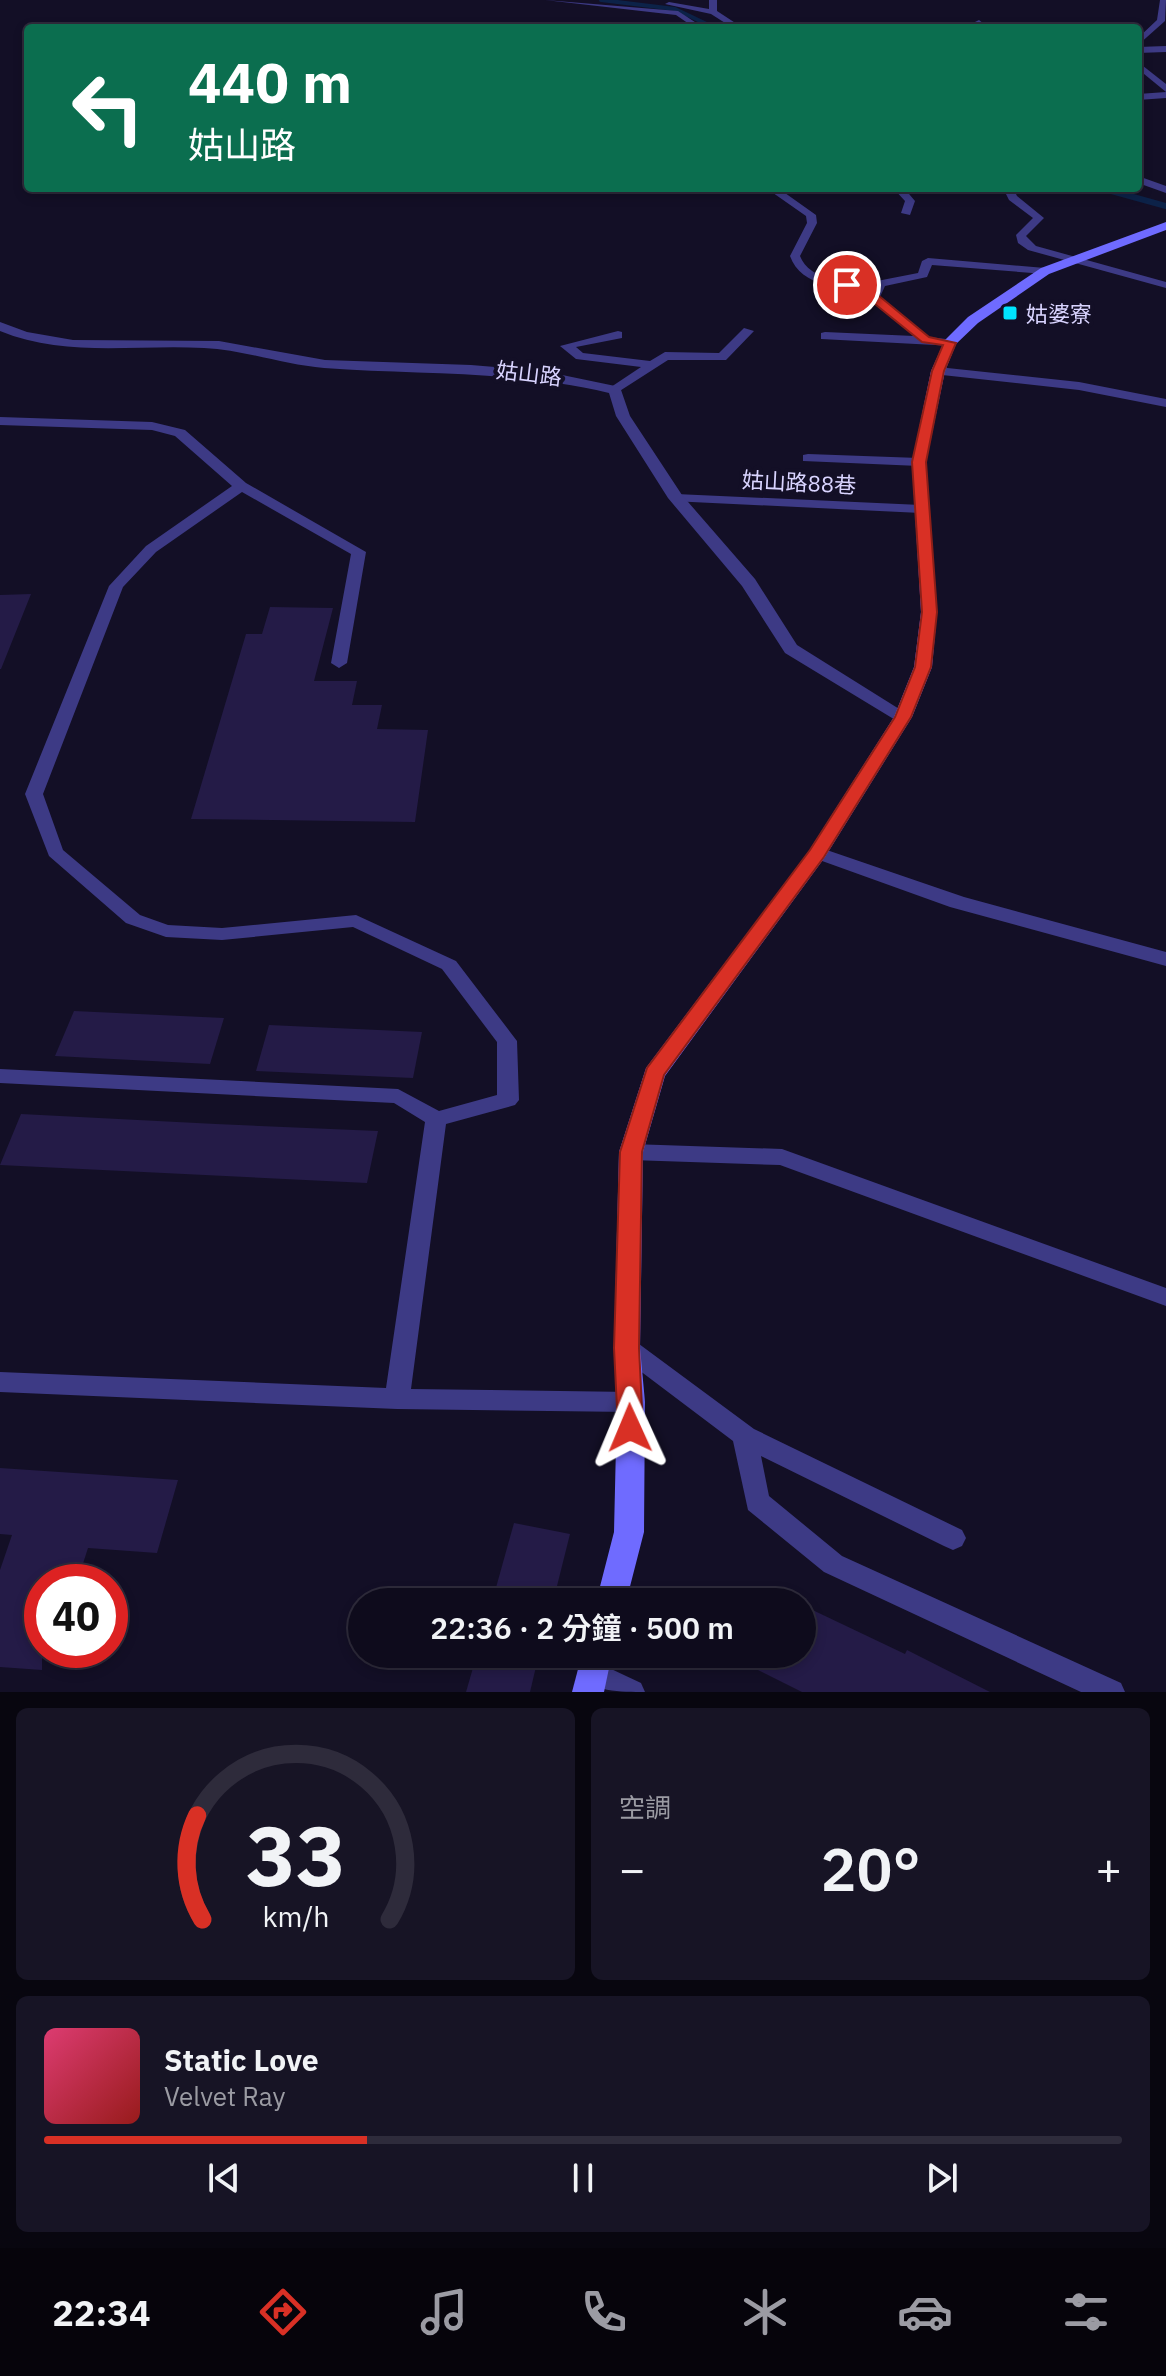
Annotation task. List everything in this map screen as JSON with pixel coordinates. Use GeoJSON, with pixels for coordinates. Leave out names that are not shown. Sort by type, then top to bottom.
{"type":"FeatureCollection","features":[{"type":"Feature","properties":{"kind":"street"},"geometry":{"type":"LineString","coordinates":[[615,1588],[629,1532],[631,1402],[627,1348],[631,1152],[654,1074],[818,853],[903,717],[923,667],[929,612],[919,462],[938,371],[950,343],[973,320],[1045,271],[1166,226]]}},
{"type":"Feature","properties":{"kind":"street","name":"姑山路"},"geometry":{"type":"LineString","coordinates":[[0,326],[53,342],[208,344],[321,363],[505,369],[576,379],[615,390]]}},
{"type":"Feature","properties":{"kind":"street"},"geometry":{"type":"LineString","coordinates":[[938,371],[1079,386],[1166,403]]}},
{"type":"Feature","properties":{"kind":"street"},"geometry":{"type":"LineString","coordinates":[[615,390],[623,416],[676,498],[749,583],[791,649],[903,717]]}},
{"type":"Feature","properties":{"kind":"street"},"geometry":{"type":"LineString","coordinates":[[818,853],[957,902],[1166,959]]}},
{"type":"Feature","properties":{"kind":"lane"},"geometry":{"type":"LineString","coordinates":[[549,0],[678,13],[694,24]]}},
{"type":"Feature","properties":{"kind":"lane"},"geometry":{"type":"LineString","coordinates":[[642,0],[713,12],[732,24]]}},
{"type":"Feature","properties":{"kind":"lane"},"geometry":{"type":"LineString","coordinates":[[713,0],[713,12]]}},
{"type":"Feature","properties":{"kind":"lane"},"geometry":{"type":"LineString","coordinates":[[1142,39],[1163,21],[1164,0]]}},
{"type":"Feature","properties":{"kind":"lane"},"geometry":{"type":"LineString","coordinates":[[1142,50],[1166,49]]}},
{"type":"Feature","properties":{"kind":"lane"},"geometry":{"type":"LineString","coordinates":[[1142,69],[1166,92]]}},
{"type":"Feature","properties":{"kind":"lane"},"geometry":{"type":"LineString","coordinates":[[1142,96],[1166,92]]}},
{"type":"Feature","properties":{"kind":"lane"},"geometry":{"type":"LineString","coordinates":[[1142,181],[1166,190]]}},
{"type":"Feature","properties":{"kind":"lane"},"geometry":{"type":"LineString","coordinates":[[777,192],[811,215],[812,223],[795,256],[803,270],[874,298],[926,340]]}},
{"type":"Feature","properties":{"kind":"lane"},"geometry":{"type":"LineString","coordinates":[[902,192],[910,201],[906,213]]}},
{"type":"Feature","properties":{"kind":"lane"},"geometry":{"type":"LineString","coordinates":[[1010,192],[1013,198],[1039,218],[1038,223],[1023,231],[1022,241],[1075,262],[1166,285]]}},
{"type":"Feature","properties":{"kind":"lane"},"geometry":{"type":"LineString","coordinates":[[874,298],[881,283],[923,275],[928,261],[1045,271]]}},
{"type":"Feature","properties":{"kind":"lane"},"geometry":{"type":"LineString","coordinates":[[615,390],[665,356],[722,357],[748,331]]}},
{"type":"Feature","properties":{"kind":"lane"},"geometry":{"type":"LineString","coordinates":[[557,332],[580,345]]}},
{"type":"Feature","properties":{"kind":"lane"},"geometry":{"type":"LineString","coordinates":[[618,335],[566,346],[580,356],[649,364]]}},
{"type":"Feature","properties":{"kind":"lane"},"geometry":{"type":"LineString","coordinates":[[825,336],[950,343]]}},
{"type":"Feature","properties":{"kind":"lane"},"geometry":{"type":"LineString","coordinates":[[0,421],[152,426],[180,433],[241,486],[359,552],[339,663]]}},
{"type":"Feature","properties":{"kind":"lane"},"geometry":{"type":"LineString","coordinates":[[808,458],[919,462]]}},
{"type":"Feature","properties":{"kind":"lane"},"geometry":{"type":"LineString","coordinates":[[0,1076],[398,1096],[436,1119],[508,1100],[507,1041],[449,965],[356,921],[222,934],[166,931],[133,919],[55,852],[34,794],[116,586],[151,549],[241,486]]}},
{"type":"Feature","properties":{"kind":"lane","name":"姑山路88巷"},"geometry":{"type":"LineString","coordinates":[[676,498],[921,509]]}},
{"type":"Feature","properties":{"kind":"lane"},"geometry":{"type":"LineString","coordinates":[[397,1399],[436,1119]]}},
{"type":"Feature","properties":{"kind":"lane"},"geometry":{"type":"LineString","coordinates":[[631,1152],[782,1157],[1166,1297]]}},
{"type":"Feature","properties":{"kind":"lane"},"geometry":{"type":"LineString","coordinates":[[627,1348],[745,1436],[953,1538]]}},
{"type":"Feature","properties":{"kind":"lane"},"geometry":{"type":"LineString","coordinates":[[0,1382],[397,1399],[631,1402]]}},
{"type":"Feature","properties":{"kind":"lane"},"geometry":{"type":"LineString","coordinates":[[745,1436],[757,1502],[833,1564],[1111,1692]]}},
{"type":"Feature","properties":{"kind":"lane"},"geometry":{"type":"LineString","coordinates":[[592,1673],[631,1692]]}},
{"type":"Feature","properties":{"kind":"building"},"geometry":{"type":"Polygon","coordinates":[[[31,594],[1,669],[0,669],[0,595],[31,594]]]}},
{"type":"Feature","properties":{"kind":"building"},"geometry":{"type":"Polygon","coordinates":[[[270,607],[333,608],[314,681],[357,681],[352,705],[382,705],[377,729],[428,730],[415,822],[191,819],[246,634],[262,634],[270,607]]]}},
{"type":"Feature","properties":{"kind":"building"},"geometry":{"type":"Polygon","coordinates":[[[74,1011],[224,1018],[210,1064],[55,1056],[74,1011]]]}},
{"type":"Feature","properties":{"kind":"building"},"geometry":{"type":"Polygon","coordinates":[[[269,1025],[422,1032],[413,1078],[256,1071],[269,1025]]]}},
{"type":"Feature","properties":{"kind":"building"},"geometry":{"type":"Polygon","coordinates":[[[21,1114],[378,1131],[367,1183],[0,1165],[21,1114]]]}},
{"type":"Feature","properties":{"kind":"building"},"geometry":{"type":"Polygon","coordinates":[[[0,1468],[178,1480],[157,1553],[88,1548],[83,1564],[24,1564],[24,1668],[42,1670],[0,1667],[0,1570],[12,1535],[0,1534],[0,1468]]]}},
{"type":"Feature","properties":{"kind":"building"},"geometry":{"type":"Polygon","coordinates":[[[514,1523],[570,1534],[556,1588],[496,1588],[514,1523]]]}},
{"type":"Feature","properties":{"kind":"building"},"geometry":{"type":"Polygon","coordinates":[[[816,1612],[905,1654],[907,1650],[990,1692],[802,1692],[754,1668],[816,1668],[816,1612]]]}},
{"type":"Feature","properties":{"kind":"building"},"geometry":{"type":"Polygon","coordinates":[[[473,1668],[536,1668],[530,1692],[466,1692],[473,1668]]]}},
{"type":"Feature","properties":{"kind":"waterway"},"geometry":{"type":"LineString","coordinates":[[601,0],[675,9],[707,24]]}},
{"type":"Feature","properties":{"kind":"waterway"},"geometry":{"type":"LineString","coordinates":[[1115,192],[1166,206]]}},
{"type":"Feature","properties":{"kind":"place","name":"姑婆寮"},"geometry":{"type":"Point","coordinates":[1010,313]}},
{"type":"Feature","properties":{"kind":"route"},"geometry":{"type":"LineString","coordinates":[[630,1428],[627,1348],[631,1152],[654,1074],[818,853],[903,717],[923,667],[929,612],[919,462],[938,371],[950,343],[926,340],[874,298],[847,285]]}}]}
